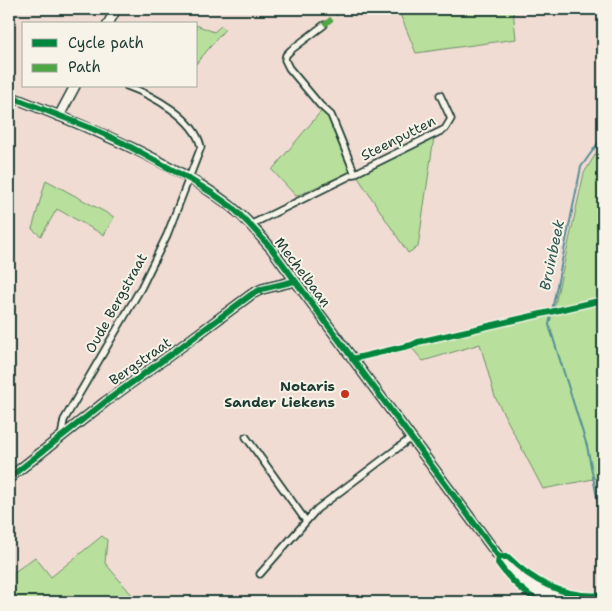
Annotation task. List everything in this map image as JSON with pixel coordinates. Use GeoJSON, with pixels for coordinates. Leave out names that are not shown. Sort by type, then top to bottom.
{"type":"FeatureCollection","features":[{"type":"Feature","properties":{"kind":"street"},"geometry":{"type":"LineString","coordinates":[[109,22],[116,9]]}},
{"type":"Feature","properties":{"kind":"street","name":"Steenputten"},"geometry":{"type":"LineString","coordinates":[[324,25],[291,50],[285,60],[289,68],[320,105],[331,115],[355,174]]}},
{"type":"Feature","properties":{"kind":"street"},"geometry":{"type":"LineString","coordinates":[[59,116],[75,88]]}},
{"type":"Feature","properties":{"kind":"street"},"geometry":{"type":"LineString","coordinates":[[132,88],[168,106],[192,129],[200,141],[201,147],[190,178]]}},
{"type":"Feature","properties":{"kind":"street","name":"Steenputten"},"geometry":{"type":"LineString","coordinates":[[250,225],[445,129],[450,119],[440,95]]}},
{"type":"Feature","properties":{"kind":"street","name":"Mechelbaan"},"geometry":{"type":"LineString","coordinates":[[9,96],[123,143],[190,178],[223,200],[271,248],[499,557],[519,576],[534,586],[565,600],[603,602]]}},
{"type":"Feature","properties":{"kind":"street","name":"Oude Bergstraat"},"geometry":{"type":"LineString","coordinates":[[61,436],[64,420],[145,279],[167,236],[190,178]]}},
{"type":"Feature","properties":{"kind":"street","name":"Bergstraat"},"geometry":{"type":"LineString","coordinates":[[9,478],[105,402],[252,294],[262,289],[295,281]]}},
{"type":"Feature","properties":{"kind":"street"},"geometry":{"type":"LineString","coordinates":[[246,437],[306,521]]}},
{"type":"Feature","properties":{"kind":"street"},"geometry":{"type":"LineString","coordinates":[[260,574],[317,509],[411,438]]}},
{"type":"Feature","properties":{"kind":"street"},"geometry":{"type":"LineString","coordinates":[[499,557],[504,568],[519,584],[547,602]]}},
{"type":"Feature","properties":{"kind":"green space"},"geometry":{"type":"Polygon","coordinates":[[[398,9],[513,9],[516,39],[416,53],[398,9]]]}},
{"type":"Feature","properties":{"kind":"green space"},"geometry":{"type":"Polygon","coordinates":[[[198,26],[214,32],[221,26],[225,29],[198,62],[198,26]]]}},
{"type":"Feature","properties":{"kind":"green space"},"geometry":{"type":"Polygon","coordinates":[[[322,110],[330,120],[350,172],[296,196],[272,170],[322,110]]]}},
{"type":"Feature","properties":{"kind":"green space"},"geometry":{"type":"Polygon","coordinates":[[[434,137],[418,247],[408,253],[357,176],[434,137]]]}},
{"type":"Feature","properties":{"kind":"green space"},"geometry":{"type":"Polygon","coordinates":[[[603,142],[603,296],[554,309],[584,173],[603,142]]]}},
{"type":"Feature","properties":{"kind":"green space"},"geometry":{"type":"Polygon","coordinates":[[[46,180],[114,217],[104,235],[57,209],[41,236],[32,229],[46,180]]]}},
{"type":"Feature","properties":{"kind":"green space"},"geometry":{"type":"Polygon","coordinates":[[[603,304],[603,477],[543,489],[495,397],[480,344],[423,361],[411,347],[603,304]]]}},
{"type":"Feature","properties":{"kind":"green space"},"geometry":{"type":"Polygon","coordinates":[[[102,536],[107,540],[105,563],[138,602],[9,602],[9,576],[35,557],[51,577],[102,536]]]}},
{"type":"Feature","properties":{"kind":"waterway","name":"Bruinbeek"},"geometry":{"type":"LineString","coordinates":[[603,136],[581,167],[549,325],[587,446],[603,528]]}},
{"type":"Feature","properties":{"kind":"marked path"},"geometry":{"type":"LineString","coordinates":[[324,25],[334,17],[338,9]]}},
{"type":"Feature","properties":{"kind":"cycle path"},"geometry":{"type":"LineString","coordinates":[[9,96],[93,129],[123,143],[189,179],[233,208],[271,248],[499,557]]}},
{"type":"Feature","properties":{"kind":"cycle path"},"geometry":{"type":"LineString","coordinates":[[9,478],[105,402],[252,294],[262,289],[295,281]]}},
{"type":"Feature","properties":{"kind":"cycle path"},"geometry":{"type":"LineString","coordinates":[[352,359],[603,300]]}},
{"type":"Feature","properties":{"kind":"cycle path"},"geometry":{"type":"LineString","coordinates":[[499,557],[508,557],[529,574],[551,587],[576,594],[603,595]]}},
{"type":"Feature","properties":{"kind":"cycle path"},"geometry":{"type":"LineString","coordinates":[[499,557],[498,563],[512,580],[522,590],[540,602]]}},
{"type":"Feature","properties":{"kind":"place","name":"Notaris Sander Liekens"},"geometry":{"type":"Point","coordinates":[345,394]}}]}
